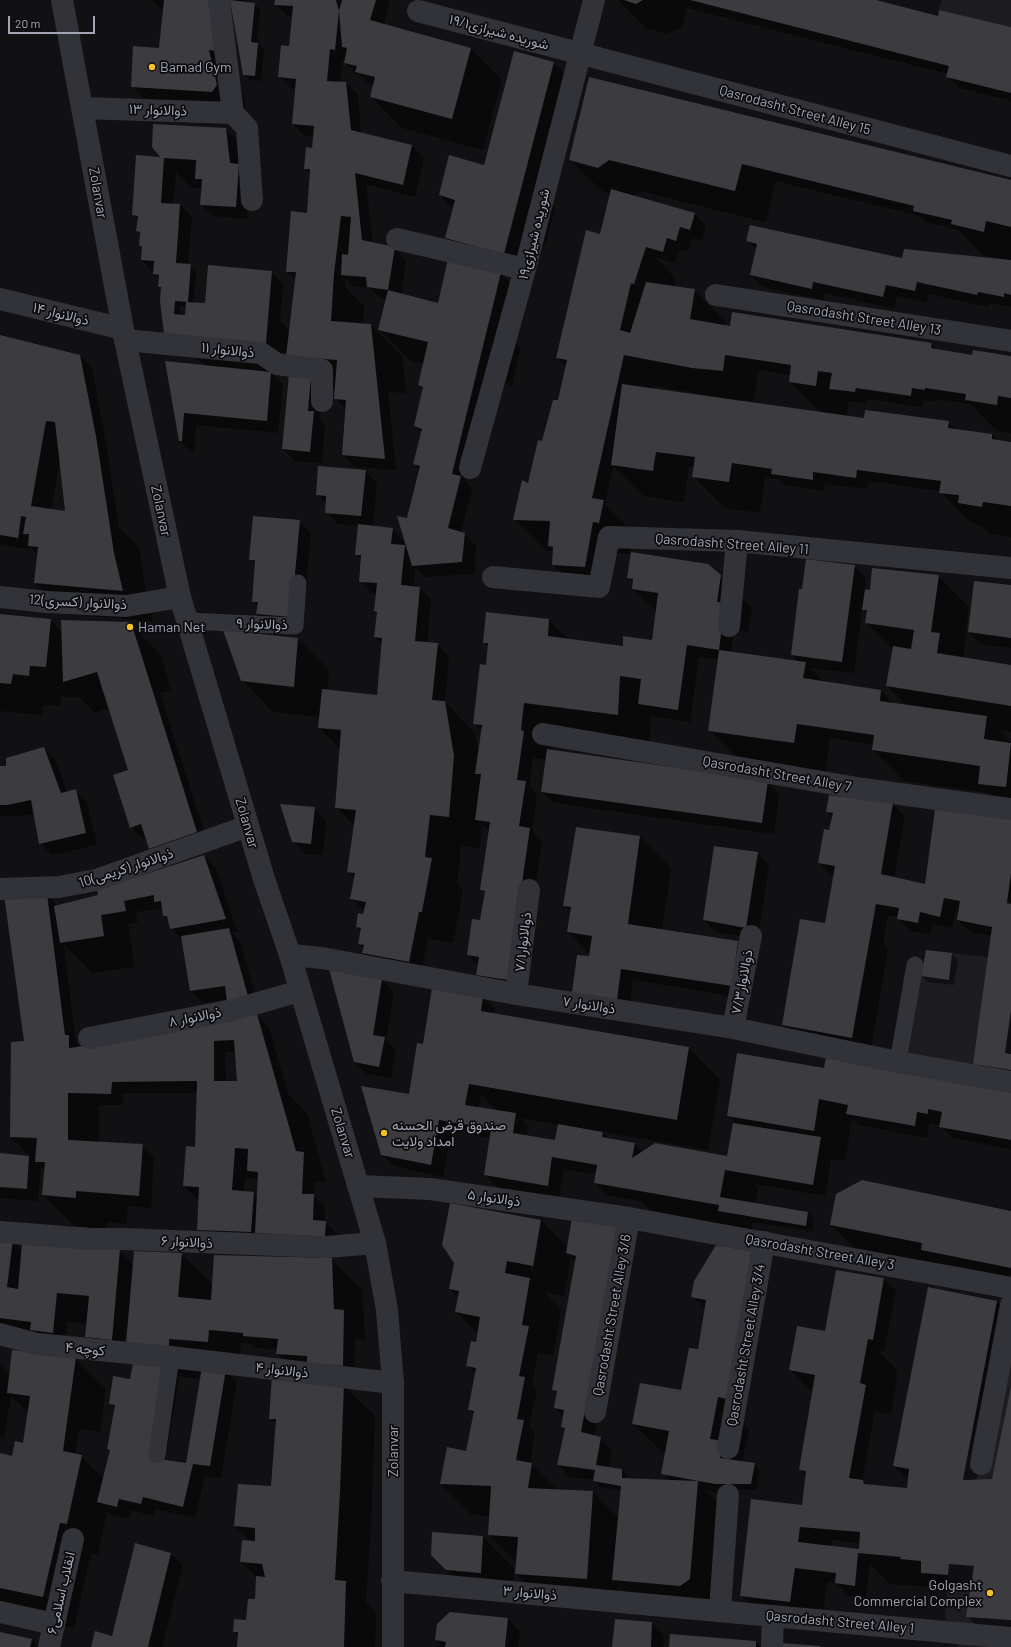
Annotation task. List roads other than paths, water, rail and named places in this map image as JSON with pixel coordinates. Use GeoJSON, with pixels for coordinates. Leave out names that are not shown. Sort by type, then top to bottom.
{"type":"FeatureCollection","features":[{"type":"Feature","properties":{"kind":"street","name":"Zolanvar"},"geometry":{"type":"LineString","coordinates":[[62,0],[124,334],[180,598],[248,826],[290,955],[359,1186],[374,1243],[387,1310],[393,1383],[392,1580],[394,1647]]}},
{"type":"Feature","properties":{"kind":"street"},"geometry":{"type":"LineString","coordinates":[[219,0],[233,113],[247,128],[252,200]]}},
{"type":"Feature","properties":{"kind":"street","name":"شوریده شیرازی۱۹"},"geometry":{"type":"LineString","coordinates":[[470,468],[525,269],[594,0]]}},
{"type":"Feature","properties":{"kind":"street","name":"شوریده شیرازی۱۹/۱"},"geometry":{"type":"LineString","coordinates":[[418,11],[579,54]]}},
{"type":"Feature","properties":{"kind":"street","name":"Qasrodasht Street Alley 15"},"geometry":{"type":"LineString","coordinates":[[579,54],[1011,166]]}},
{"type":"Feature","properties":{"kind":"street","name":"ذوالانوار ۱۳"},"geometry":{"type":"LineString","coordinates":[[82,108],[233,113]]}},
{"type":"Feature","properties":{"kind":"street"},"geometry":{"type":"LineString","coordinates":[[396,239],[525,269]]}},
{"type":"Feature","properties":{"kind":"street","name":"Qasrodasht Street Alley 13"},"geometry":{"type":"LineString","coordinates":[[716,295],[1011,341]]}},
{"type":"Feature","properties":{"kind":"street","name":"ذوالانوار ۱۴"},"geometry":{"type":"LineString","coordinates":[[0,299],[124,334]]}},
{"type":"Feature","properties":{"kind":"street","name":"ذوالانوار ۱۱"},"geometry":{"type":"LineString","coordinates":[[124,334],[261,352],[277,364],[322,370],[322,401]]}},
{"type":"Feature","properties":{"kind":"street","name":"Qasrodasht Street Alley 11"},"geometry":{"type":"LineString","coordinates":[[493,577],[599,587],[609,538],[737,541],[1011,568]]}},
{"type":"Feature","properties":{"kind":"street"},"geometry":{"type":"LineString","coordinates":[[728,626],[737,541]]}},
{"type":"Feature","properties":{"kind":"street","name":"12ذوالانوار (کسری)"},"geometry":{"type":"LineString","coordinates":[[0,597],[47,602],[126,606],[180,598]]}},
{"type":"Feature","properties":{"kind":"street","name":"Qasrodasht Street Alley 7"},"geometry":{"type":"LineString","coordinates":[[543,734],[862,789],[1011,809]]}},
{"type":"Feature","properties":{"kind":"street","name":"10ذوالانوار (کریمی)"},"geometry":{"type":"LineString","coordinates":[[0,889],[60,887],[96,880],[248,826]]}},
{"type":"Feature","properties":{"kind":"street","name":"ذوالانوار۷/۱"},"geometry":{"type":"LineString","coordinates":[[516,994],[529,890]]}},
{"type":"Feature","properties":{"kind":"street","name":"ذوالانوار۷/۳"},"geometry":{"type":"LineString","coordinates":[[733,1028],[751,936]]}},
{"type":"Feature","properties":{"kind":"street","name":"ذوالانوار ۷"},"geometry":{"type":"LineString","coordinates":[[290,955],[322,958],[516,994],[733,1028],[893,1061],[1011,1082]]}},
{"type":"Feature","properties":{"kind":"street","name":"ذوالانوار ۸"},"geometry":{"type":"LineString","coordinates":[[89,1038],[233,1010],[300,991]]}},
{"type":"Feature","properties":{"kind":"street","name":"ذوالانوار ۵"},"geometry":{"type":"LineString","coordinates":[[359,1186],[430,1189],[629,1218]]}},
{"type":"Feature","properties":{"kind":"street","name":"Qasrodasht Street Alley 3"},"geometry":{"type":"LineString","coordinates":[[629,1218],[1011,1288]]}},
{"type":"Feature","properties":{"kind":"street","name":"Qasrodasht Street Alley 3/6"},"geometry":{"type":"LineString","coordinates":[[595,1412],[629,1218]]}},
{"type":"Feature","properties":{"kind":"street","name":"ذوالانوار ۶"},"geometry":{"type":"LineString","coordinates":[[0,1232],[90,1239],[319,1247],[374,1243]]}},
{"type":"Feature","properties":{"kind":"street","name":"Qasrodasht Street Alley 3/4"},"geometry":{"type":"LineString","coordinates":[[728,1448],[764,1242]]}},
{"type":"Feature","properties":{"kind":"street"},"geometry":{"type":"LineString","coordinates":[[981,1464],[1011,1305]]}},
{"type":"Feature","properties":{"kind":"street","name":"کوچه ۴"},"geometry":{"type":"LineString","coordinates":[[0,1334],[37,1344],[171,1357]]}},
{"type":"Feature","properties":{"kind":"street","name":"ذوالانوار ۴"},"geometry":{"type":"LineString","coordinates":[[171,1357],[393,1383]]}},
{"type":"Feature","properties":{"kind":"street"},"geometry":{"type":"LineString","coordinates":[[720,1610],[728,1495]]}},
{"type":"Feature","properties":{"kind":"street","name":"انقلاب اسلامی۶"},"geometry":{"type":"LineString","coordinates":[[49,1647],[73,1540]]}},
{"type":"Feature","properties":{"kind":"street","name":"ذوالانوار ۳"},"geometry":{"type":"LineString","coordinates":[[392,1580],[668,1606]]}},
{"type":"Feature","properties":{"kind":"street","name":"Qasrodasht Street Alley 1"},"geometry":{"type":"LineString","coordinates":[[668,1606],[1011,1638]]}},
{"type":"Feature","properties":{"kind":"street"},"geometry":{"type":"LineString","coordinates":[[0,1612],[54,1624]]}},
{"type":"Feature","properties":{"kind":"street"},"geometry":{"type":"LineString","coordinates":[[772,1647],[773,1616]]}},
{"type":"Feature","properties":{"kind":"lane","name":"ذوالانوار ۹"},"geometry":{"type":"LineString","coordinates":[[188,621],[295,626],[298,583]]}},
{"type":"Feature","properties":{"kind":"lane"},"geometry":{"type":"LineString","coordinates":[[893,1061],[915,965]]}},
{"type":"Feature","properties":{"kind":"lane"},"geometry":{"type":"LineString","coordinates":[[157,1455],[171,1357]]}},
{"type":"Feature","properties":{"kind":"place","name":"Bamad Gym"},"geometry":{"type":"Point","coordinates":[152,67]}},
{"type":"Feature","properties":{"kind":"place","name":"Haman Net"},"geometry":{"type":"Point","coordinates":[130,627]}},
{"type":"Feature","properties":{"kind":"place","name":"صندوق قرض الحسنه امداد ولایت"},"geometry":{"type":"Point","coordinates":[384,1133]}},
{"type":"Feature","properties":{"kind":"place","name":"Golgasht Commercial Complex"},"geometry":{"type":"Point","coordinates":[990,1593]}}]}
